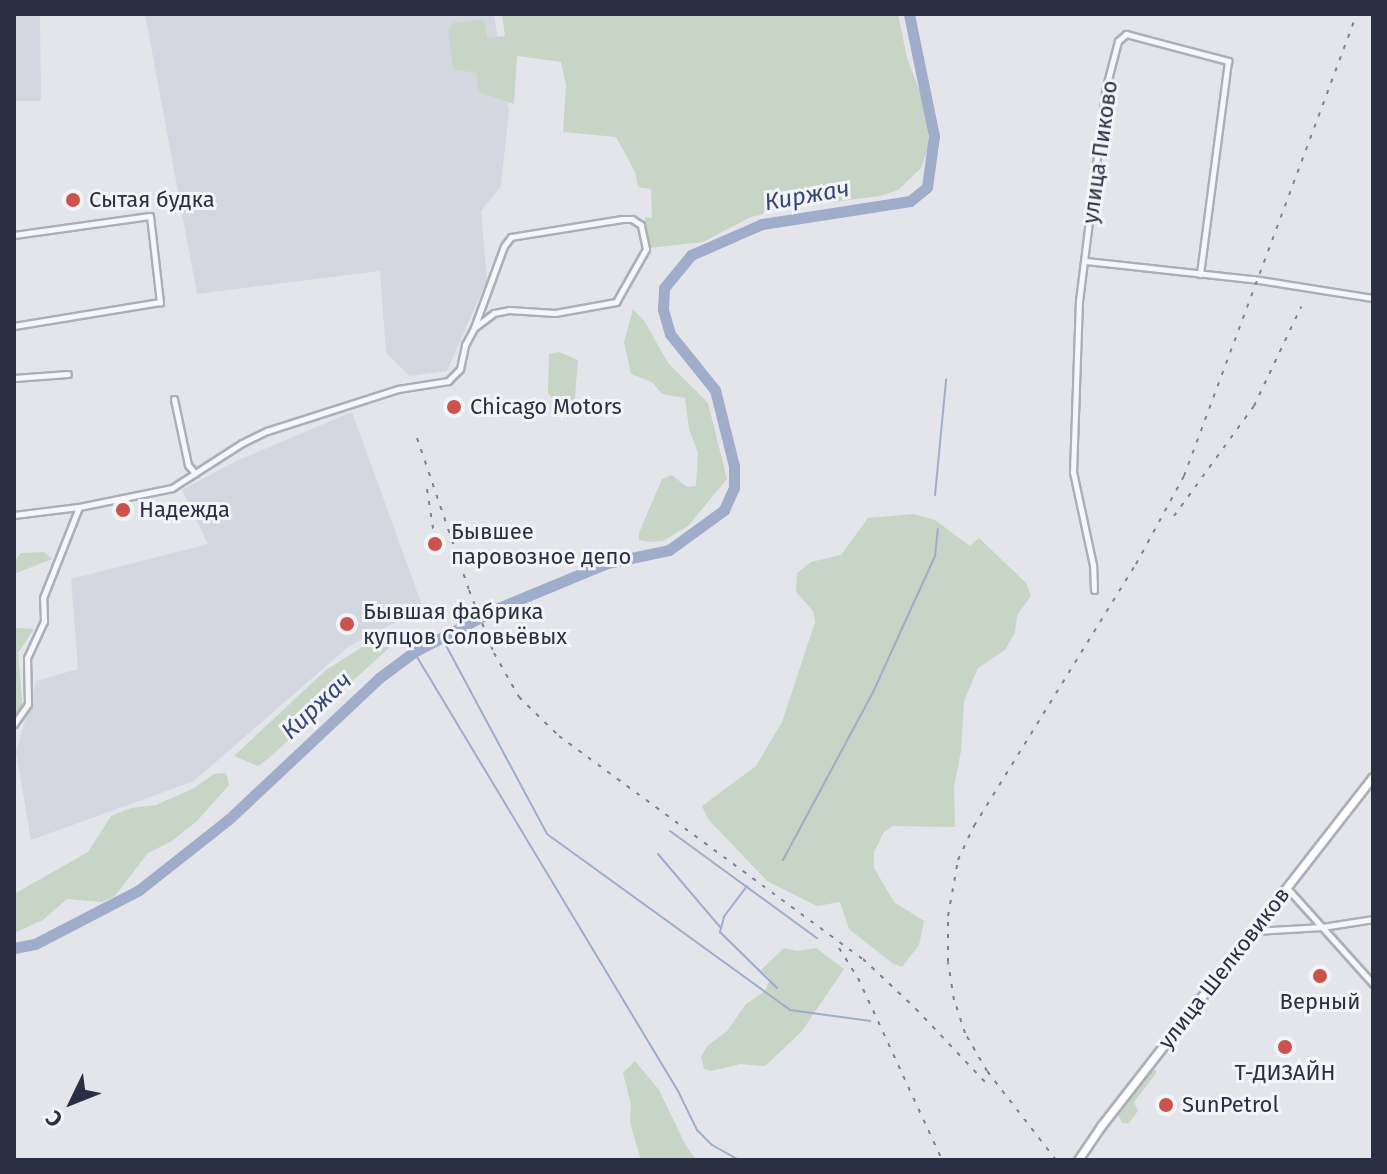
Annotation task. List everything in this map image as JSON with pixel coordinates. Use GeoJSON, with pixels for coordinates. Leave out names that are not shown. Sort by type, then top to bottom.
{"type":"FeatureCollection","features":[{"type":"Feature","properties":{"kind":"street","name":"улица Пиково"},"geometry":{"type":"LineString","coordinates":[[1094,590],[1093,565],[1073,472],[1079,301],[1105,91],[1118,41],[1126,34],[1228,61],[1200,274]]}},
{"type":"Feature","properties":{"kind":"street"},"geometry":{"type":"LineString","coordinates":[[14,235],[150,216],[160,302],[14,326]]}},
{"type":"Feature","properties":{"kind":"street"},"geometry":{"type":"LineString","coordinates":[[14,515],[79,507],[172,488],[267,431],[398,389],[456,376],[504,246],[511,237],[632,219],[641,225],[646,249],[616,302],[555,313],[502,310],[474,328]]}},
{"type":"Feature","properties":{"kind":"street"},"geometry":{"type":"LineString","coordinates":[[1086,261],[1373,298]]}},
{"type":"Feature","properties":{"kind":"street"},"geometry":{"type":"LineString","coordinates":[[14,378],[68,374]]}},
{"type":"Feature","properties":{"kind":"street"},"geometry":{"type":"LineString","coordinates":[[174,399],[188,465],[195,473]]}},
{"type":"Feature","properties":{"kind":"street"},"geometry":{"type":"LineString","coordinates":[[17,722],[28,704],[27,658],[44,621],[43,598],[79,507]]}},
{"type":"Feature","properties":{"kind":"street","name":"улица Шелковиков"},"geometry":{"type":"LineString","coordinates":[[1078,1160],[1373,777]]}},
{"type":"Feature","properties":{"kind":"street"},"geometry":{"type":"LineString","coordinates":[[1286,887],[1373,984]]}},
{"type":"Feature","properties":{"kind":"street"},"geometry":{"type":"LineString","coordinates":[[1252,931],[1322,927],[1373,919]]}},
{"type":"Feature","properties":{"kind":"shaded area"},"geometry":{"type":"Polygon","coordinates":[[[14,14],[40,14],[41,101],[14,101],[14,14]]]}},
{"type":"Feature","properties":{"kind":"shaded area"},"geometry":{"type":"Polygon","coordinates":[[[145,14],[494,14],[509,111],[501,186],[481,211],[487,280],[447,371],[410,376],[386,353],[380,271],[197,294],[145,14]]]}},
{"type":"Feature","properties":{"kind":"shaded area"},"geometry":{"type":"Polygon","coordinates":[[[352,412],[423,608],[348,647],[194,781],[31,840],[16,752],[36,681],[78,669],[71,579],[208,544],[182,490],[234,462],[352,412]]]}},
{"type":"Feature","properties":{"kind":"green space"},"geometry":{"type":"Polygon","coordinates":[[[502,14],[898,14],[907,58],[927,110],[929,146],[921,168],[898,190],[880,196],[779,209],[749,218],[703,242],[650,248],[645,217],[652,218],[651,189],[638,187],[635,172],[616,137],[563,132],[566,85],[561,62],[517,56],[514,104],[479,92],[476,73],[453,69],[448,31],[453,23],[484,19],[487,38],[505,36],[502,14]]]}},
{"type":"Feature","properties":{"kind":"green space"},"geometry":{"type":"Polygon","coordinates":[[[633,309],[645,322],[668,363],[708,403],[727,479],[688,526],[663,541],[639,540],[639,533],[662,479],[672,475],[687,487],[696,486],[698,453],[689,429],[685,398],[662,394],[652,382],[631,374],[624,342],[633,309]]]}},
{"type":"Feature","properties":{"kind":"green space"},"geometry":{"type":"Polygon","coordinates":[[[559,352],[578,360],[574,408],[560,407],[548,393],[549,354],[559,352]]]}},
{"type":"Feature","properties":{"kind":"green space"},"geometry":{"type":"Polygon","coordinates":[[[913,514],[935,520],[970,546],[979,538],[1026,583],[1031,596],[1017,615],[1015,633],[1005,650],[978,668],[964,701],[961,751],[954,787],[955,827],[893,826],[884,832],[874,852],[874,868],[894,902],[924,921],[919,945],[902,967],[892,963],[849,929],[840,902],[817,906],[767,881],[708,819],[702,806],[756,766],[782,722],[815,622],[813,611],[796,592],[797,573],[811,562],[841,555],[868,518],[913,514]]]}},
{"type":"Feature","properties":{"kind":"green space"},"geometry":{"type":"Polygon","coordinates":[[[44,552],[52,559],[14,574],[14,562],[21,553],[44,552]]]}},
{"type":"Feature","properties":{"kind":"green space"},"geometry":{"type":"Polygon","coordinates":[[[14,628],[34,629],[18,653],[23,710],[14,721],[14,628]]]}},
{"type":"Feature","properties":{"kind":"green space"},"geometry":{"type":"Polygon","coordinates":[[[376,638],[389,639],[392,645],[269,758],[258,766],[234,756],[326,670],[376,638]]]}},
{"type":"Feature","properties":{"kind":"green space"},"geometry":{"type":"Polygon","coordinates":[[[226,773],[229,785],[197,821],[172,841],[148,853],[114,897],[102,902],[67,899],[43,920],[14,933],[14,894],[88,852],[111,816],[131,808],[156,805],[194,788],[214,774],[226,773]]]}},
{"type":"Feature","properties":{"kind":"green space"},"geometry":{"type":"Polygon","coordinates":[[[784,948],[797,951],[816,948],[844,969],[802,1031],[765,1066],[740,1064],[711,1071],[704,1069],[701,1057],[707,1046],[727,1031],[746,1004],[765,991],[770,979],[761,970],[784,948]]]}},
{"type":"Feature","properties":{"kind":"green space"},"geometry":{"type":"Polygon","coordinates":[[[635,1061],[659,1090],[686,1146],[695,1158],[703,1160],[641,1160],[630,1123],[631,1105],[623,1073],[635,1061]]]}},
{"type":"Feature","properties":{"kind":"green space"},"geometry":{"type":"Polygon","coordinates":[[[1152,1067],[1157,1072],[1134,1102],[1138,1111],[1129,1123],[1122,1123],[1117,1113],[1152,1067]]]}},
{"type":"Feature","properties":{"kind":"waterway","name":"Киржач"},"geometry":{"type":"LineString","coordinates":[[14,948],[35,944],[139,890],[229,819],[379,678],[414,652],[496,609],[607,563],[669,550],[724,510],[734,488],[734,466],[715,390],[670,334],[663,309],[664,288],[691,255],[762,224],[910,201],[927,187],[934,136],[909,14]]}},
{"type":"Feature","properties":{"kind":"waterway"},"geometry":{"type":"LineString","coordinates":[[935,495],[946,380]]}},
{"type":"Feature","properties":{"kind":"waterway"},"geometry":{"type":"LineString","coordinates":[[783,860],[874,690],[935,556],[938,529]]}},
{"type":"Feature","properties":{"kind":"waterway"},"geometry":{"type":"LineString","coordinates":[[442,638],[547,834],[790,1010],[870,1021]]}},
{"type":"Feature","properties":{"kind":"waterway"},"geometry":{"type":"LineString","coordinates":[[414,652],[678,1091],[697,1130],[712,1145],[739,1160]]}},
{"type":"Feature","properties":{"kind":"waterway"},"geometry":{"type":"LineString","coordinates":[[670,831],[817,938]]}},
{"type":"Feature","properties":{"kind":"waterway"},"geometry":{"type":"LineString","coordinates":[[658,854],[720,927]]}},
{"type":"Feature","properties":{"kind":"waterway"},"geometry":{"type":"LineString","coordinates":[[747,886],[724,917],[720,932],[777,988]]}},
{"type":"Feature","properties":{"kind":"railway"},"geometry":{"type":"LineString","coordinates":[[1056,1160],[987,1071],[965,1033],[954,1000],[948,962],[948,916],[958,860],[974,826],[1136,564],[1184,476],[1357,14]]}},
{"type":"Feature","properties":{"kind":"railway"},"geometry":{"type":"LineString","coordinates":[[1174,516],[1254,406],[1301,307]]}},
{"type":"Feature","properties":{"kind":"railway"},"geometry":{"type":"LineString","coordinates":[[417,438],[469,590],[494,653],[519,697],[559,736],[863,959],[916,1009],[986,1083]]}},
{"type":"Feature","properties":{"kind":"railway"},"geometry":{"type":"LineString","coordinates":[[427,489],[434,535]]}},
{"type":"Feature","properties":{"kind":"railway"},"geometry":{"type":"LineString","coordinates":[[839,948],[858,978],[942,1160]]}},
{"type":"Feature","properties":{"kind":"place","name":"Сытая будка"},"geometry":{"type":"Point","coordinates":[73,200]}},
{"type":"Feature","properties":{"kind":"place","name":"Chicago Motors"},"geometry":{"type":"Point","coordinates":[454,407]}},
{"type":"Feature","properties":{"kind":"place","name":"Надежда"},"geometry":{"type":"Point","coordinates":[123,510]}},
{"type":"Feature","properties":{"kind":"place","name":"Бывшее паровозное депо"},"geometry":{"type":"Point","coordinates":[435,544]}},
{"type":"Feature","properties":{"kind":"place","name":"Бывшая фабрика купцов Соловьёвых"},"geometry":{"type":"Point","coordinates":[347,624]}},
{"type":"Feature","properties":{"kind":"place","name":"Верный"},"geometry":{"type":"Point","coordinates":[1320,976]}},
{"type":"Feature","properties":{"kind":"place","name":"Т-ДИЗАЙН"},"geometry":{"type":"Point","coordinates":[1285,1047]}},
{"type":"Feature","properties":{"kind":"place","name":"SunPetrol"},"geometry":{"type":"Point","coordinates":[1166,1105]}}]}
